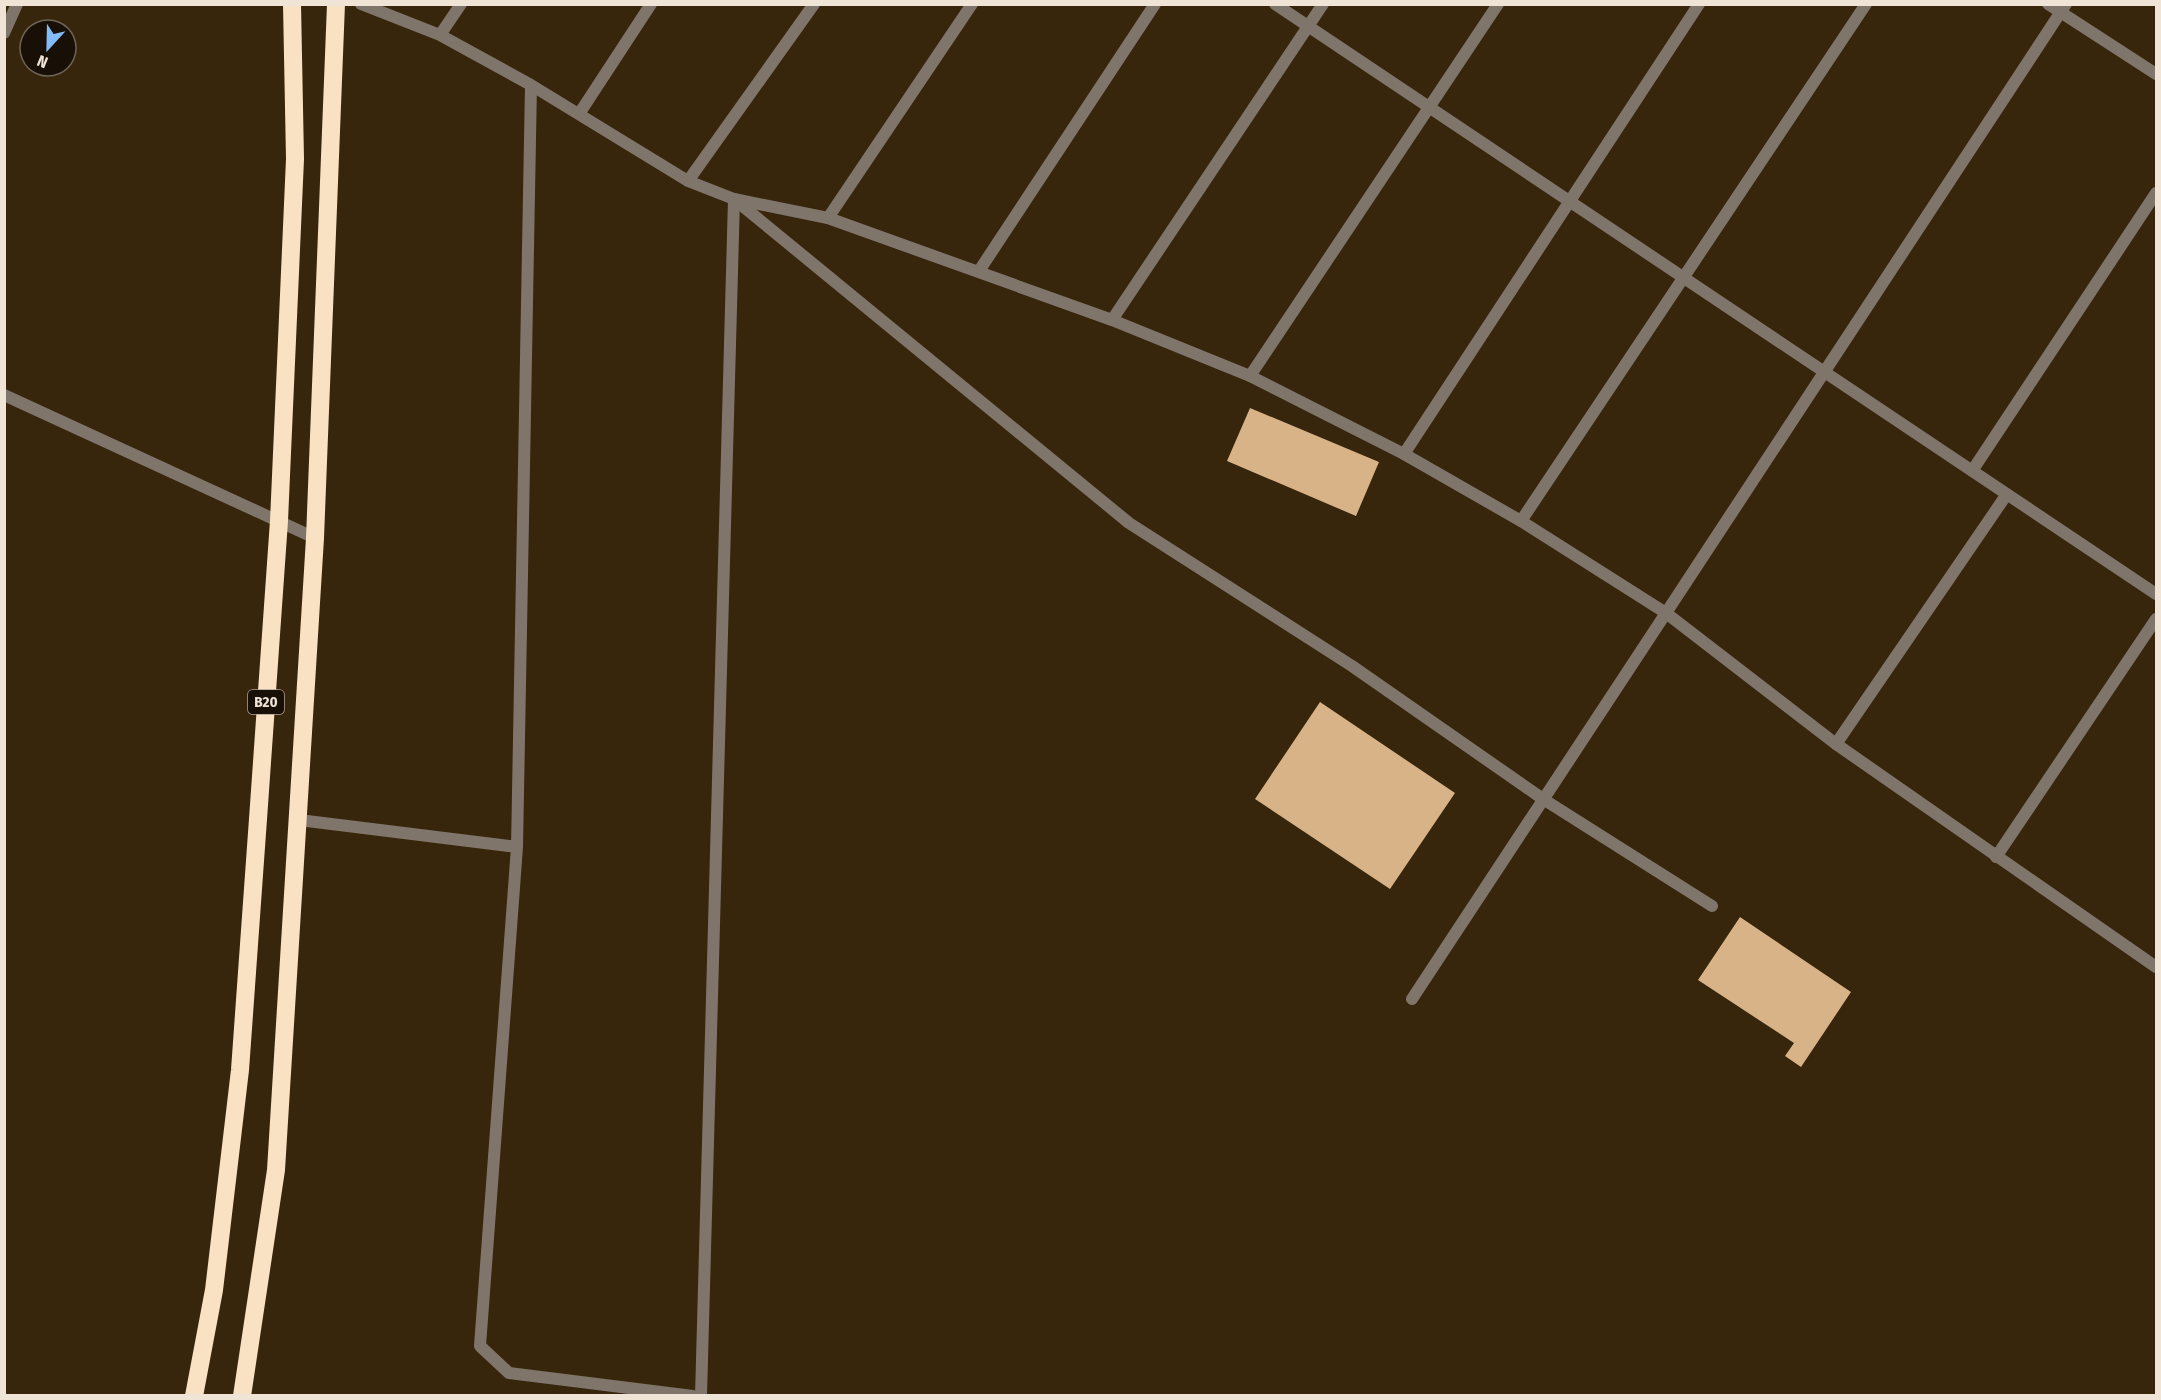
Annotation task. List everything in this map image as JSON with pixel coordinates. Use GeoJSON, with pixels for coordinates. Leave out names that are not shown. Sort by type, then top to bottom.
{"type":"FeatureCollection","features":[{"type":"Feature","properties":{"kind":"highway","name":"B20"},"geometry":{"type":"LineString","coordinates":[[195,1395],[214,1290],[240,1070],[279,521],[295,159],[292,4]]}},
{"type":"Feature","properties":{"kind":"highway","name":"B20"},"geometry":{"type":"LineString","coordinates":[[242,1395],[276,1170],[315,538],[336,4]]}},
{"type":"Feature","properties":{"kind":"street"},"geometry":{"type":"LineString","coordinates":[[4,33],[17,4]]}},
{"type":"Feature","properties":{"kind":"street"},"geometry":{"type":"LineString","coordinates":[[362,4],[440,35],[531,85],[688,181],[734,199],[828,218],[1112,320],[1250,376],[1404,453],[1521,521],[1666,613],[1836,744],[2157,967]]}},
{"type":"Feature","properties":{"kind":"street"},"geometry":{"type":"LineString","coordinates":[[440,35],[461,4]]}},
{"type":"Feature","properties":{"kind":"street"},"geometry":{"type":"LineString","coordinates":[[579,114],[651,4]]}},
{"type":"Feature","properties":{"kind":"street"},"geometry":{"type":"LineString","coordinates":[[688,181],[814,4]]}},
{"type":"Feature","properties":{"kind":"street"},"geometry":{"type":"LineString","coordinates":[[828,218],[972,4]]}},
{"type":"Feature","properties":{"kind":"street"},"geometry":{"type":"LineString","coordinates":[[979,271],[1155,4]]}},
{"type":"Feature","properties":{"kind":"street"},"geometry":{"type":"LineString","coordinates":[[1275,4],[2157,594]]}},
{"type":"Feature","properties":{"kind":"street"},"geometry":{"type":"LineString","coordinates":[[1112,320],[1323,4]]}},
{"type":"Feature","properties":{"kind":"street"},"geometry":{"type":"LineString","coordinates":[[1250,376],[1498,4]]}},
{"type":"Feature","properties":{"kind":"street"},"geometry":{"type":"LineString","coordinates":[[1404,453],[1568,200],[1699,4]]}},
{"type":"Feature","properties":{"kind":"street"},"geometry":{"type":"LineString","coordinates":[[1521,521],[1866,4]]}},
{"type":"Feature","properties":{"kind":"street"},"geometry":{"type":"LineString","coordinates":[[2048,4],[2064,9],[2157,74]]}},
{"type":"Feature","properties":{"kind":"street"},"geometry":{"type":"LineString","coordinates":[[1412,999],[2064,9]]}},
{"type":"Feature","properties":{"kind":"street"},"geometry":{"type":"LineString","coordinates":[[531,85],[517,846],[480,1346],[509,1373],[693,1395]]}},
{"type":"Feature","properties":{"kind":"street"},"geometry":{"type":"LineString","coordinates":[[1972,471],[2157,193]]}},
{"type":"Feature","properties":{"kind":"street"},"geometry":{"type":"LineString","coordinates":[[734,199],[1129,523],[1352,666],[1543,800],[1712,906]]}},
{"type":"Feature","properties":{"kind":"street"},"geometry":{"type":"LineString","coordinates":[[701,1395],[734,199]]}},
{"type":"Feature","properties":{"kind":"street"},"geometry":{"type":"LineString","coordinates":[[4,395],[315,538]]}},
{"type":"Feature","properties":{"kind":"street"},"geometry":{"type":"LineString","coordinates":[[1836,744],[2007,494]]}},
{"type":"Feature","properties":{"kind":"street"},"geometry":{"type":"LineString","coordinates":[[1996,856],[2157,619]]}},
{"type":"Feature","properties":{"kind":"street"},"geometry":{"type":"LineString","coordinates":[[299,820],[517,846]]}},
{"type":"Feature","properties":{"kind":"building"},"geometry":{"type":"Polygon","coordinates":[[[1250,408],[1379,462],[1356,516],[1227,461],[1250,408]]]}},
{"type":"Feature","properties":{"kind":"building"},"geometry":{"type":"Polygon","coordinates":[[[1320,702],[1455,793],[1390,889],[1255,799],[1320,702]]]}},
{"type":"Feature","properties":{"kind":"building"},"geometry":{"type":"Polygon","coordinates":[[[1740,917],[1851,992],[1801,1067],[1785,1056],[1794,1043],[1698,980],[1740,917]]]}}]}
